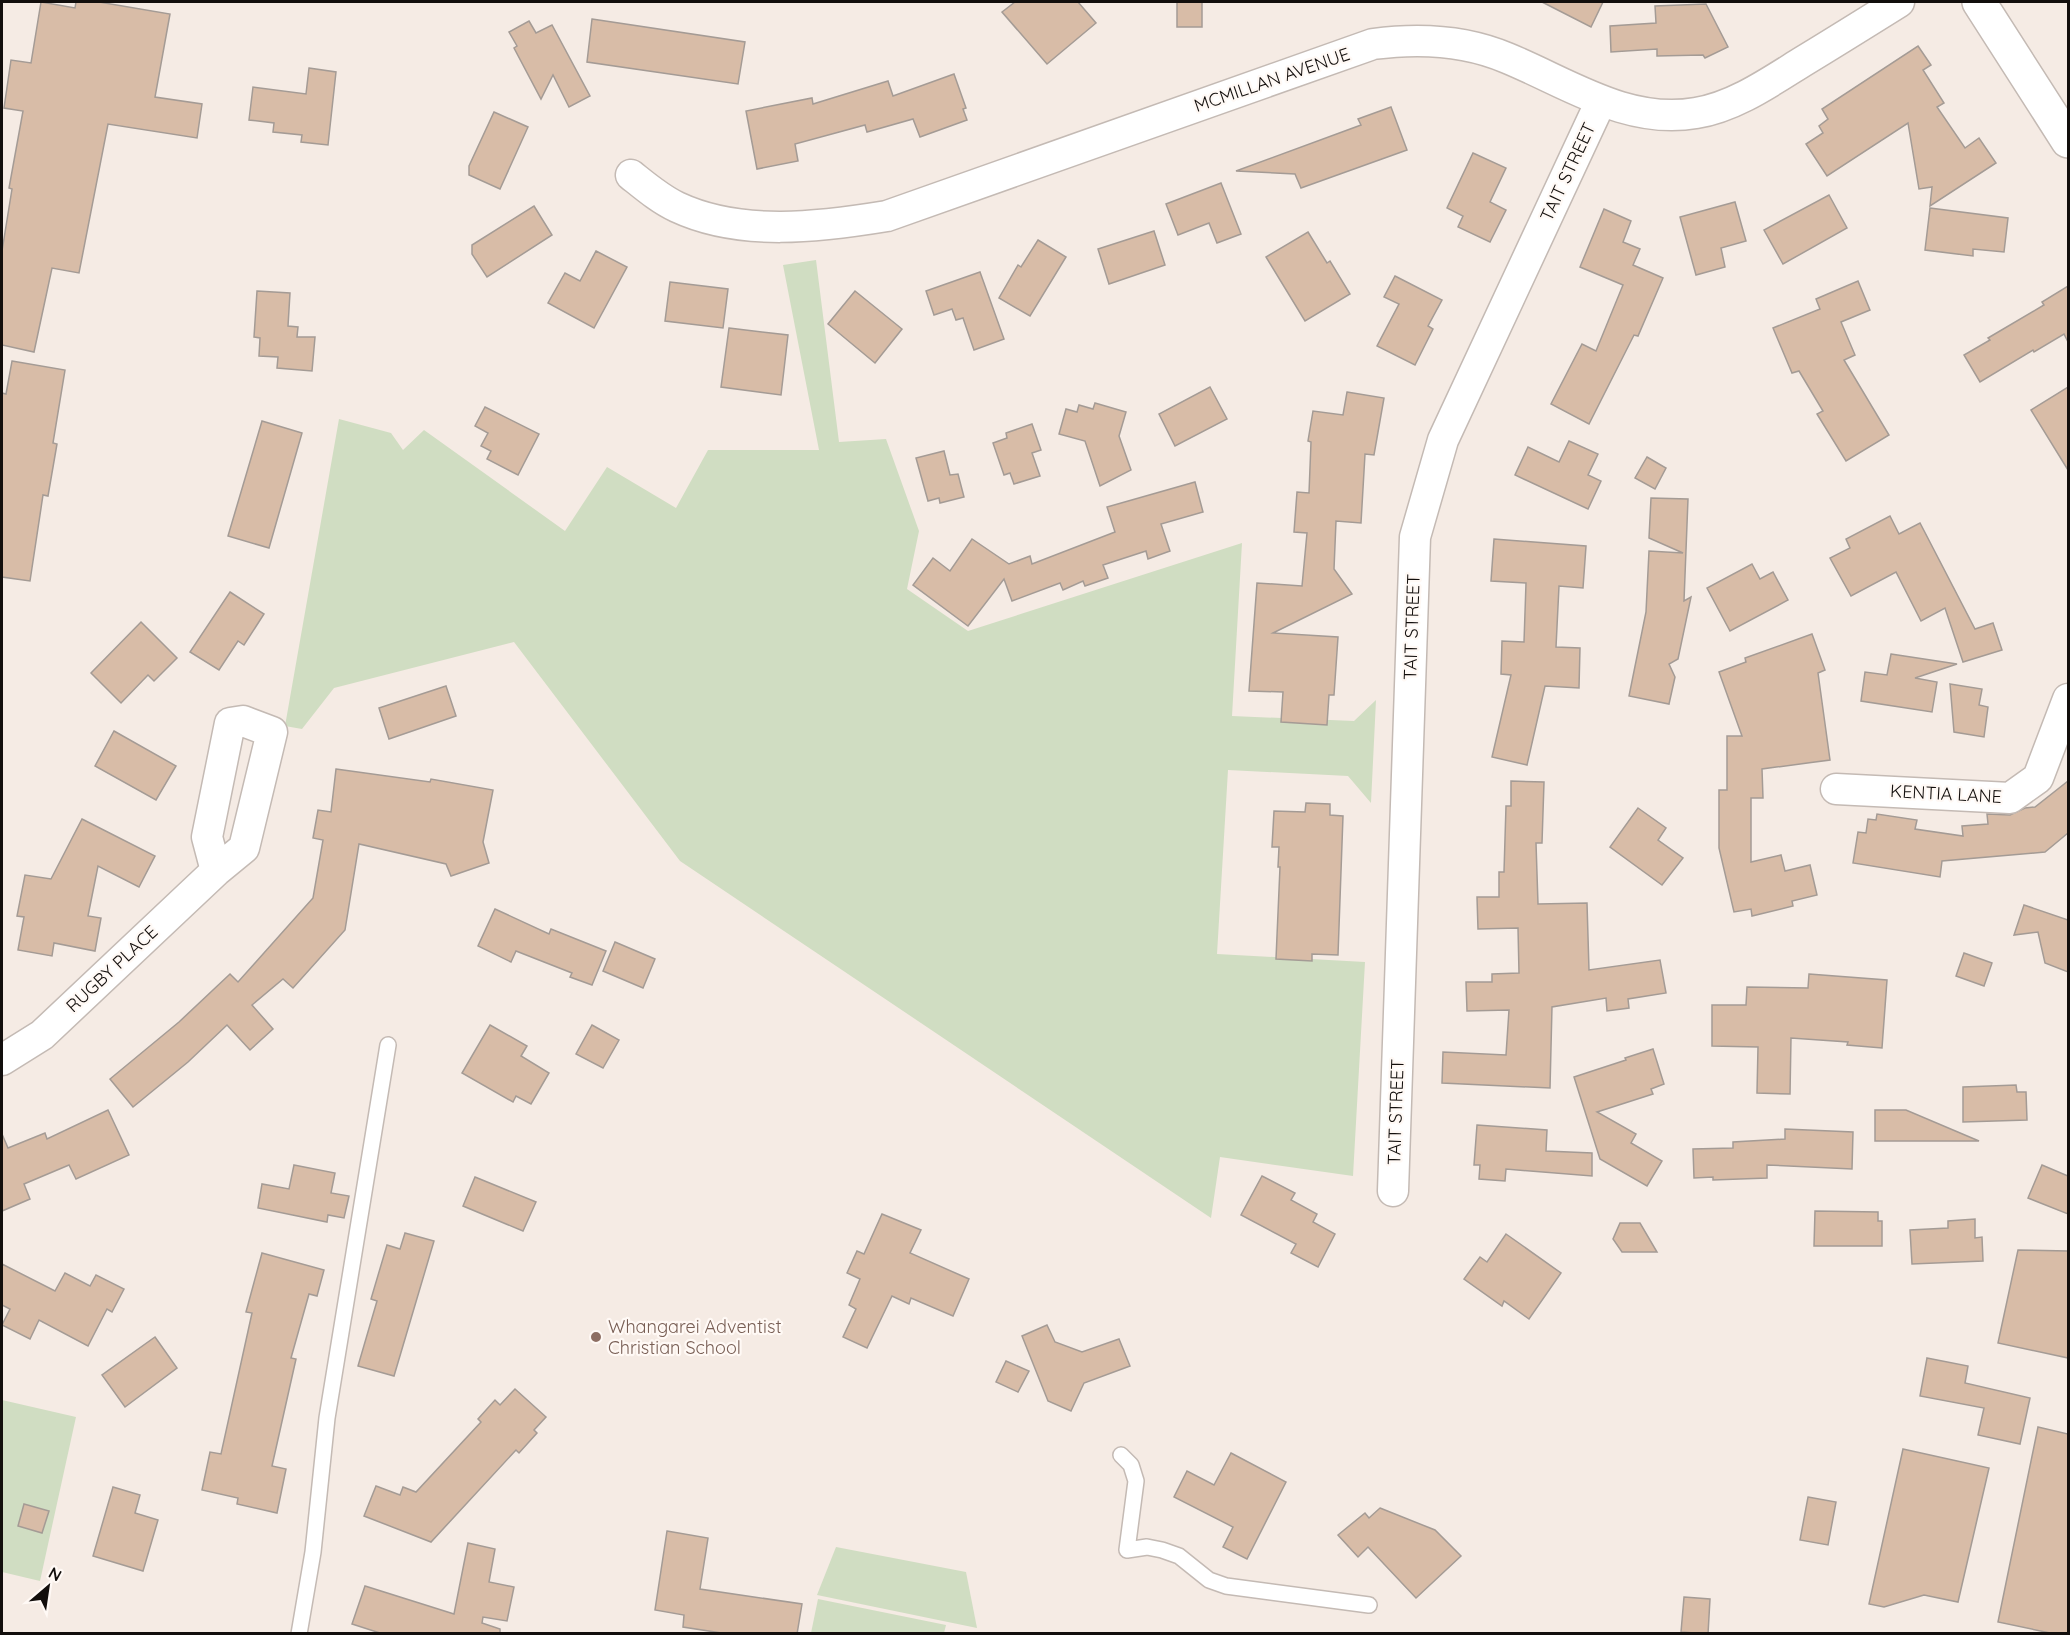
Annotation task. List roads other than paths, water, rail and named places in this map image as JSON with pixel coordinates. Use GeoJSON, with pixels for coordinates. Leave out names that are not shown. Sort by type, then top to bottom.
{"type":"FeatureCollection","features":[{"type":"Feature","properties":{"kind":"main road"},"geometry":{"type":"LineString","coordinates":[[1979,2],[2068,141]]}},
{"type":"Feature","properties":{"kind":"street","name":"MCMILLAN AVENUE"},"geometry":{"type":"LineString","coordinates":[[631,175],[654,194],[676,207],[705,217],[741,224],[812,225],[887,216],[1373,44],[1405,40],[1471,46],[1506,57],[1601,101],[1634,112],[1668,115],[1697,113],[1723,105],[1769,82],[1899,2]]}},
{"type":"Feature","properties":{"kind":"street","name":"TAIT STREET"},"geometry":{"type":"LineString","coordinates":[[1393,1191],[1415,537],[1443,440],[1601,101]]}},
{"type":"Feature","properties":{"kind":"street","name":"KENTIA LANE"},"geometry":{"type":"LineString","coordinates":[[1836,789],[2010,798],[2038,778],[2068,699]]}},
{"type":"Feature","properties":{"kind":"street","name":"RUGBY PLACE"},"geometry":{"type":"LineString","coordinates":[[2,1060],[42,1035],[216,871]]}},
{"type":"Feature","properties":{"kind":"lane"},"geometry":{"type":"LineString","coordinates":[[298,1634],[314,1552],[327,1418],[388,1045]]}},
{"type":"Feature","properties":{"kind":"lane"},"geometry":{"type":"LineString","coordinates":[[1121,1455],[1131,1465],[1136,1481],[1127,1550],[1147,1547],[1179,1556],[1209,1580],[1226,1586],[1369,1605]]}},
{"type":"Feature","properties":{"kind":"place","name":"Whangarei Adventist Christian School"},"geometry":{"type":"Point","coordinates":[596,1337]}}]}
